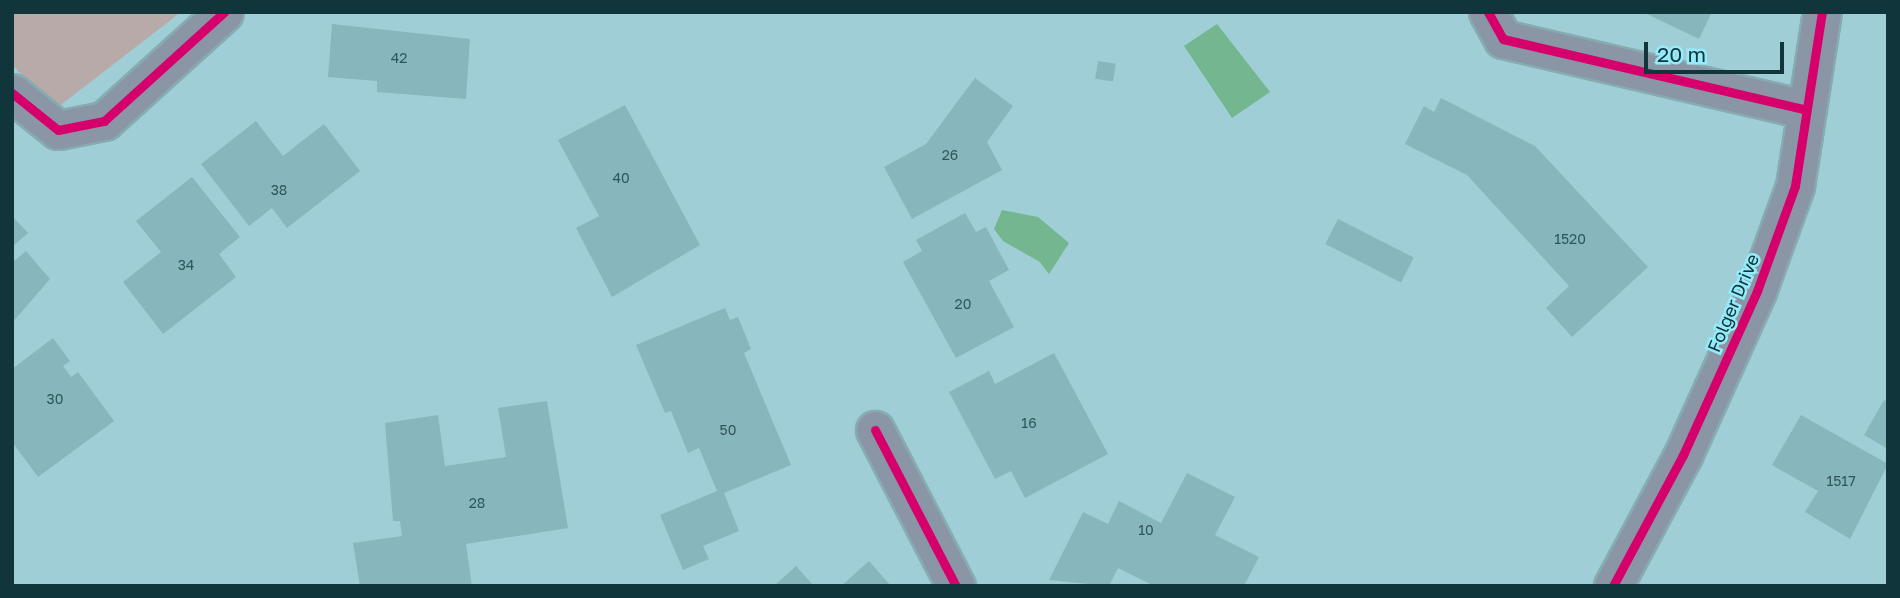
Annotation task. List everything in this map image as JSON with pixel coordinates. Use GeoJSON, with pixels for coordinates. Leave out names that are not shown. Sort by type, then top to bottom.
{"type":"FeatureCollection","features":[{"type":"Feature","properties":{"kind":"street"},"geometry":{"type":"LineString","coordinates":[[12,93],[58,130],[104,121],[224,12]]}},
{"type":"Feature","properties":{"kind":"street"},"geometry":{"type":"LineString","coordinates":[[1488,12],[1503,39],[1804,109]]}},
{"type":"Feature","properties":{"kind":"street","name":"Folger Drive"},"geometry":{"type":"LineString","coordinates":[[1614,586],[1647,512],[1683,455],[1757,291],[1795,186],[1804,109],[1822,12]]}},
{"type":"Feature","properties":{"kind":"street"},"geometry":{"type":"LineString","coordinates":[[875,430],[956,586]]}},
{"type":"Feature","properties":{"kind":"shaded area"},"geometry":{"type":"Polygon","coordinates":[[[12,12],[181,12],[53,111],[12,64],[12,12]]]}},
{"type":"Feature","properties":{"kind":"shaded area"},"geometry":{"type":"Polygon","coordinates":[[[1217,24],[1270,92],[1232,118],[1184,46],[1217,24]]]}},
{"type":"Feature","properties":{"kind":"shaded area"},"geometry":{"type":"Polygon","coordinates":[[[1002,210],[1038,217],[1069,243],[1049,274],[1040,262],[1003,241],[994,229],[1002,210]]]}},
{"type":"Feature","properties":{"kind":"building"},"geometry":{"type":"Polygon","coordinates":[[[1643,12],[1712,12],[1699,39],[1643,12]]]}},
{"type":"Feature","properties":{"kind":"building"},"geometry":{"type":"Polygon","coordinates":[[[332,24],[470,39],[466,99],[377,92],[377,81],[328,77],[332,24]]]}},
{"type":"Feature","properties":{"kind":"building"},"geometry":{"type":"Polygon","coordinates":[[[1098,61],[1116,64],[1113,82],[1095,79],[1098,61]]]}},
{"type":"Feature","properties":{"kind":"building"},"geometry":{"type":"Polygon","coordinates":[[[975,78],[1013,106],[987,142],[1002,170],[912,219],[884,167],[926,144],[975,78]]]}},
{"type":"Feature","properties":{"kind":"building"},"geometry":{"type":"Polygon","coordinates":[[[1441,98],[1535,146],[1648,267],[1572,337],[1546,308],[1569,286],[1467,175],[1405,144],[1424,106],[1434,112],[1441,98]]]}},
{"type":"Feature","properties":{"kind":"building"},"geometry":{"type":"Polygon","coordinates":[[[625,105],[700,245],[612,297],[576,228],[599,216],[558,140],[625,105]]]}},
{"type":"Feature","properties":{"kind":"building"},"geometry":{"type":"Polygon","coordinates":[[[256,121],[283,156],[324,124],[360,171],[287,228],[272,208],[249,226],[201,164],[256,121]]]}},
{"type":"Feature","properties":{"kind":"building"},"geometry":{"type":"Polygon","coordinates":[[[192,177],[240,237],[219,254],[236,277],[163,334],[123,282],[161,252],[136,221],[192,177]]]}},
{"type":"Feature","properties":{"kind":"building"},"geometry":{"type":"Polygon","coordinates":[[[965,213],[976,232],[986,227],[1009,270],[989,281],[1014,327],[956,358],[903,262],[922,251],[916,240],[965,213]]]}},
{"type":"Feature","properties":{"kind":"building"},"geometry":{"type":"Polygon","coordinates":[[[12,216],[28,233],[12,247],[12,216]]]}},
{"type":"Feature","properties":{"kind":"building"},"geometry":{"type":"Polygon","coordinates":[[[1338,219],[1414,258],[1401,283],[1325,244],[1338,219]]]}},
{"type":"Feature","properties":{"kind":"building"},"geometry":{"type":"Polygon","coordinates":[[[26,251],[50,279],[12,323],[12,263],[26,251]]]}},
{"type":"Feature","properties":{"kind":"building"},"geometry":{"type":"Polygon","coordinates":[[[725,308],[730,320],[738,317],[751,349],[744,353],[791,465],[724,493],[739,531],[703,546],[709,559],[683,570],[660,515],[717,491],[699,448],[688,453],[671,411],[665,413],[636,345],[725,308]]]}},
{"type":"Feature","properties":{"kind":"building"},"geometry":{"type":"Polygon","coordinates":[[[53,338],[70,361],[63,366],[71,377],[78,372],[114,421],[38,477],[12,442],[12,369],[53,338]]]}},
{"type":"Feature","properties":{"kind":"building"},"geometry":{"type":"Polygon","coordinates":[[[1054,353],[1108,454],[1025,498],[1011,471],[995,479],[949,392],[989,371],[995,384],[1054,353]]]}},
{"type":"Feature","properties":{"kind":"building"},"geometry":{"type":"Polygon","coordinates":[[[1884,400],[1888,402],[1888,449],[1864,435],[1884,400]]]}},
{"type":"Feature","properties":{"kind":"building"},"geometry":{"type":"Polygon","coordinates":[[[547,401],[568,528],[466,544],[472,586],[360,586],[353,543],[402,536],[400,521],[393,521],[385,423],[438,415],[445,466],[506,457],[498,408],[547,401]]]}},
{"type":"Feature","properties":{"kind":"building"},"geometry":{"type":"Polygon","coordinates":[[[1801,415],[1888,464],[1850,539],[1805,512],[1818,491],[1772,465],[1801,415]]]}},
{"type":"Feature","properties":{"kind":"building"},"geometry":{"type":"Polygon","coordinates":[[[1187,473],[1235,497],[1215,535],[1259,557],[1244,586],[1154,586],[1118,568],[1109,586],[1049,580],[1083,512],[1108,524],[1119,501],[1161,523],[1187,473]]]}},
{"type":"Feature","properties":{"kind":"building"},"geometry":{"type":"Polygon","coordinates":[[[869,561],[891,586],[841,586],[869,561]]]}},
{"type":"Feature","properties":{"kind":"building"},"geometry":{"type":"Polygon","coordinates":[[[796,566],[814,586],[774,586],[796,566]]]}},
{"type":"Feature","properties":{"kind":"cycle path"},"geometry":{"type":"LineString","coordinates":[[12,93],[58,130],[104,121],[224,12]]}},
{"type":"Feature","properties":{"kind":"cycle path"},"geometry":{"type":"LineString","coordinates":[[1488,12],[1503,39],[1805,109]]}},
{"type":"Feature","properties":{"kind":"cycle path"},"geometry":{"type":"LineString","coordinates":[[1613,586],[1683,455],[1757,291],[1795,186],[1822,12]]}},
{"type":"Feature","properties":{"kind":"cycle path"},"geometry":{"type":"LineString","coordinates":[[875,430],[956,586]]}}]}
